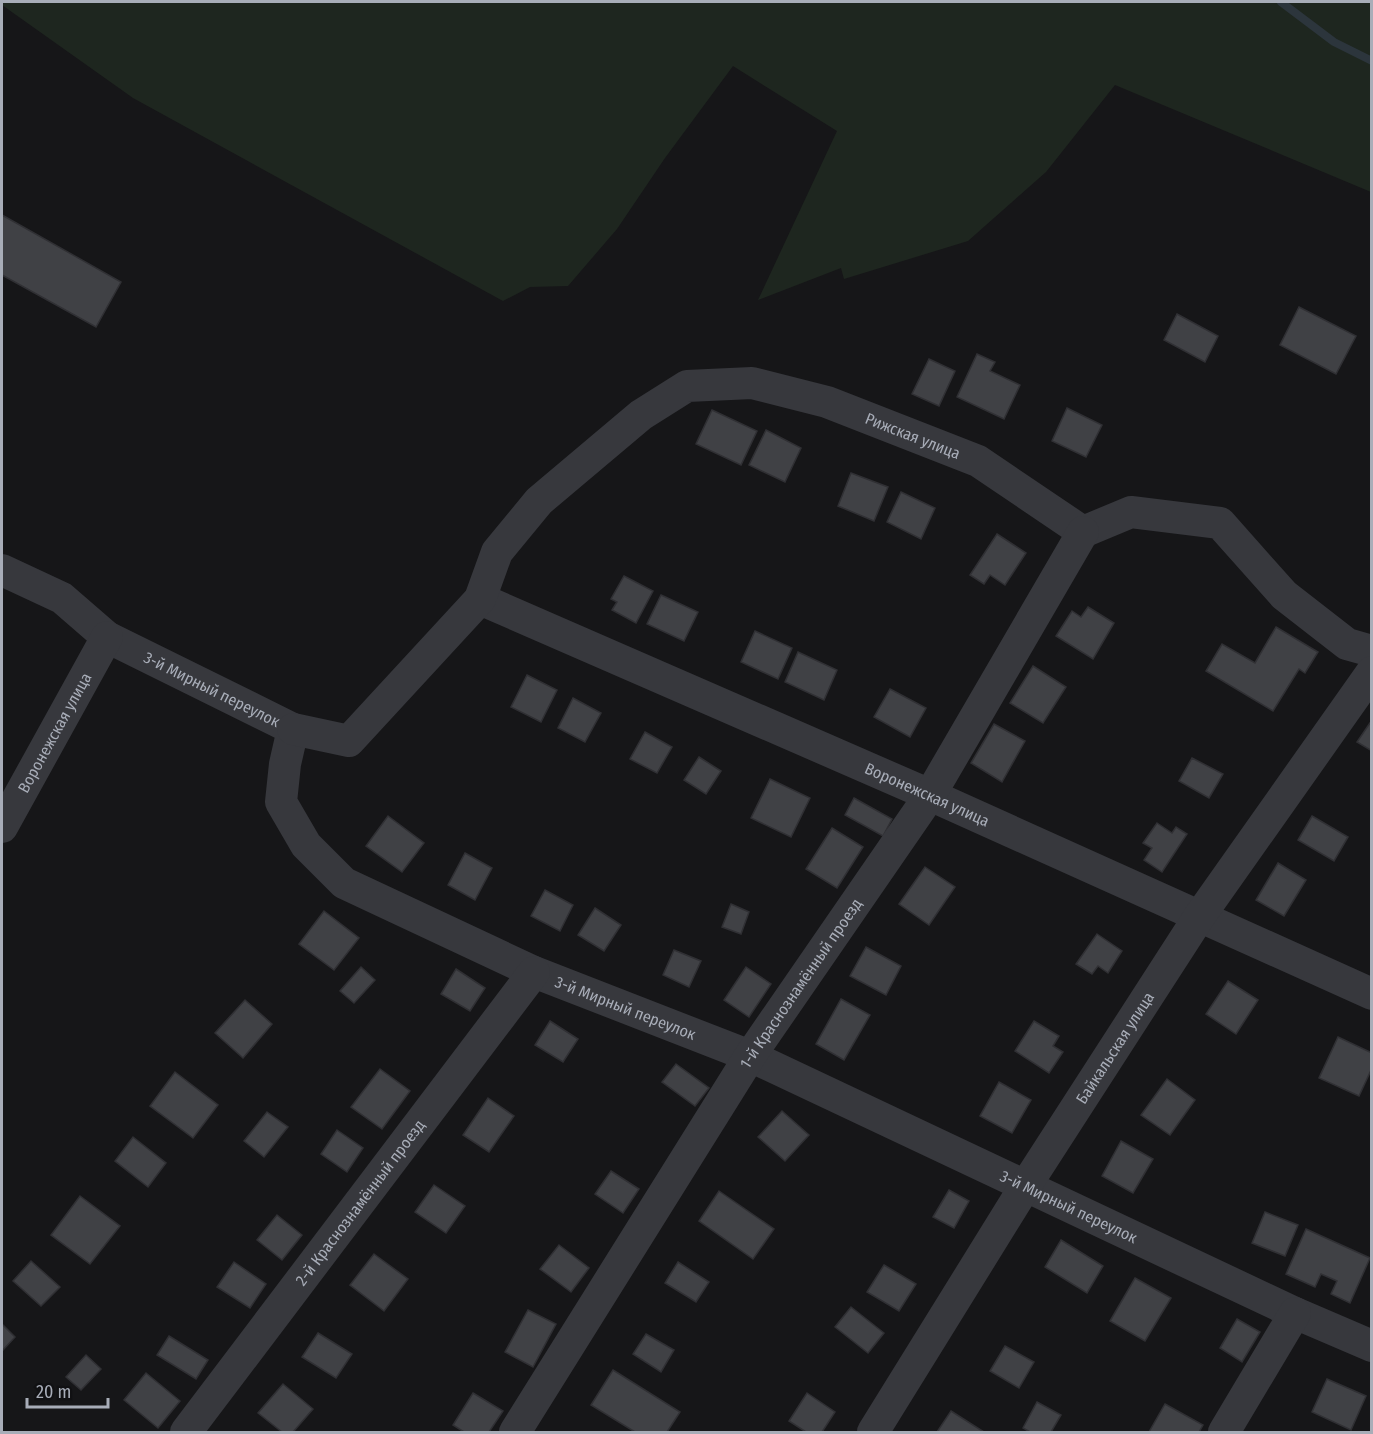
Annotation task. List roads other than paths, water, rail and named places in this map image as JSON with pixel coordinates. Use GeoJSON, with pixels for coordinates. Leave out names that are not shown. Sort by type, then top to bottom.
{"type":"FeatureCollection","features":[{"type":"Feature","properties":{"kind":"street","name":"Рижская улица"},"geometry":{"type":"LineString","coordinates":[[480,599],[497,552],[539,501],[640,415],[687,386],[752,383],[827,402],[978,461],[1083,532]]}},
{"type":"Feature","properties":{"kind":"street"},"geometry":{"type":"LineString","coordinates":[[1083,532],[1131,512],[1220,524],[1284,595],[1347,644],[1371,651]]}},
{"type":"Feature","properties":{"kind":"street","name":"1-й Краснознамённый проезд"},"geometry":{"type":"LineString","coordinates":[[515,1432],[750,1056],[930,795],[1083,532]]}},
{"type":"Feature","properties":{"kind":"street","name":"3-й Мирный переулок"},"geometry":{"type":"LineString","coordinates":[[2,570],[62,598],[107,637],[293,729],[285,764],[281,802],[306,845],[344,883],[534,972],[750,1056],[1371,1346]]}},
{"type":"Feature","properties":{"kind":"street"},"geometry":{"type":"LineString","coordinates":[[293,729],[349,741],[480,599]]}},
{"type":"Feature","properties":{"kind":"street","name":"Воронежская улица"},"geometry":{"type":"LineString","coordinates":[[480,599],[930,795],[1371,993]]}},
{"type":"Feature","properties":{"kind":"street","name":"Воронежская улица"},"geometry":{"type":"LineString","coordinates":[[2,827],[107,637]]}},
{"type":"Feature","properties":{"kind":"street","name":"Байкальская улица"},"geometry":{"type":"LineString","coordinates":[[873,1432],[1026,1185],[1199,917],[1371,672]]}},
{"type":"Feature","properties":{"kind":"street","name":"2-й Краснознамённый проезд"},"geometry":{"type":"LineString","coordinates":[[186,1432],[534,972]]}},
{"type":"Feature","properties":{"kind":"street"},"geometry":{"type":"LineString","coordinates":[[1224,1432],[1295,1312]]}},
{"type":"Feature","properties":{"kind":"waterway"},"geometry":{"type":"LineString","coordinates":[[1281,2],[1334,42],[1372,61]]}}]}
